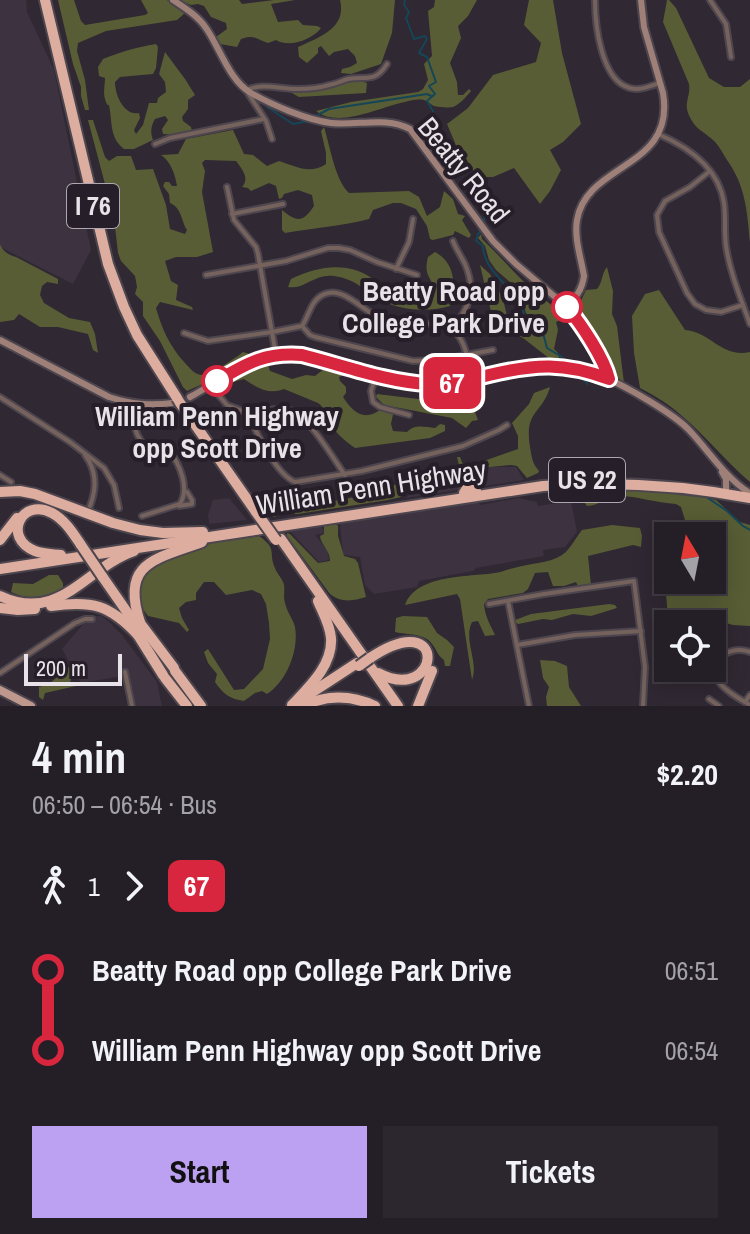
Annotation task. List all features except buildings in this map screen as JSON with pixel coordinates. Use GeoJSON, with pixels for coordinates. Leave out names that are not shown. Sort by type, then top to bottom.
{"type":"FeatureCollection","features":[{"type":"Feature","properties":{"kind":"highway","name":"I 76"},"geometry":{"type":"LineString","coordinates":[[48,0],[106,240],[129,307],[181,400],[391,706]]}},
{"type":"Feature","properties":{"kind":"highway","name":"William Penn Highway"},"geometry":{"type":"LineString","coordinates":[[0,566],[196,538],[534,483],[595,479],[653,480],[749,494]]}},
{"type":"Feature","properties":{"kind":"highway","name":"William Penn Highway"},"geometry":{"type":"LineString","coordinates":[[0,566],[552,485],[595,483],[726,490]]}},
{"type":"Feature","properties":{"kind":"highway"},"geometry":{"type":"LineString","coordinates":[[6,489],[35,497],[69,522],[127,612],[164,677],[187,706]]}},
{"type":"Feature","properties":{"kind":"highway"},"geometry":{"type":"LineString","coordinates":[[6,489],[35,494],[113,523],[157,532],[222,532]]}},
{"type":"Feature","properties":{"kind":"highway"},"geometry":{"type":"LineString","coordinates":[[0,540],[27,509],[39,506],[54,509]]}},
{"type":"Feature","properties":{"kind":"highway"},"geometry":{"type":"LineString","coordinates":[[63,555],[42,553],[25,545],[17,530],[23,515],[35,509],[51,512],[84,545]]}},
{"type":"Feature","properties":{"kind":"highway"},"geometry":{"type":"LineString","coordinates":[[140,622],[133,590],[143,568],[156,559],[222,532]]}},
{"type":"Feature","properties":{"kind":"highway","name":"US 22"},"geometry":{"type":"LineString","coordinates":[[36,604],[62,597],[126,554],[196,538]]}},
{"type":"Feature","properties":{"kind":"highway","name":"I 76"},"geometry":{"type":"LineString","coordinates":[[278,540],[370,660],[398,706]]}},
{"type":"Feature","properties":{"kind":"highway"},"geometry":{"type":"LineString","coordinates":[[104,575],[201,706]]}},
{"type":"Feature","properties":{"kind":"highway"},"geometry":{"type":"LineString","coordinates":[[0,596],[18,602],[84,603],[105,608],[121,617],[138,635]]}},
{"type":"Feature","properties":{"kind":"highway"},"geometry":{"type":"LineString","coordinates":[[291,706],[316,678],[330,650],[330,631],[318,601]]}},
{"type":"Feature","properties":{"kind":"highway"},"geometry":{"type":"LineString","coordinates":[[0,608],[26,610],[62,604]]}},
{"type":"Feature","properties":{"kind":"highway"},"geometry":{"type":"LineString","coordinates":[[370,660],[383,645],[398,640],[417,642],[428,649],[433,657],[433,667],[418,706]]}},
{"type":"Feature","properties":{"kind":"highway"},"geometry":{"type":"LineString","coordinates":[[291,706],[389,647],[406,644],[421,648],[429,661],[424,676],[407,684],[381,676],[370,660]]}},
{"type":"Feature","properties":{"kind":"highway"},"geometry":{"type":"LineString","coordinates":[[302,706],[358,664]]}},
{"type":"Feature","properties":{"kind":"highway"},"geometry":{"type":"LineString","coordinates":[[302,706],[320,699],[339,698],[375,706]]}},
{"type":"Feature","properties":{"kind":"main road"},"geometry":{"type":"LineString","coordinates":[[0,690],[31,706]]}},
{"type":"Feature","properties":{"kind":"street"},"geometry":{"type":"LineString","coordinates":[[173,0],[205,26],[264,119],[272,139]]}},
{"type":"Feature","properties":{"kind":"street"},"geometry":{"type":"LineString","coordinates":[[595,0],[598,35],[612,76],[633,89],[660,83]]}},
{"type":"Feature","properties":{"kind":"street"},"geometry":{"type":"LineString","coordinates":[[567,307],[583,283],[576,229],[582,204],[600,183],[642,155],[658,134],[662,121],[664,101],[644,27],[641,0]]}},
{"type":"Feature","properties":{"kind":"street"},"geometry":{"type":"LineString","coordinates":[[710,0],[726,24],[731,57]]}},
{"type":"Feature","properties":{"kind":"street"},"geometry":{"type":"LineString","coordinates":[[246,90],[267,86],[329,86],[349,79],[370,79],[380,74],[387,64]]}},
{"type":"Feature","properties":{"kind":"street","name":"Beatty Road"},"geometry":{"type":"LineString","coordinates":[[246,90],[307,117],[330,123],[390,122],[410,129],[477,222],[516,264],[576,318],[608,372],[609,379]]}},
{"type":"Feature","properties":{"kind":"street"},"geometry":{"type":"LineString","coordinates":[[155,144],[170,138],[264,119]]}},
{"type":"Feature","properties":{"kind":"street"},"geometry":{"type":"LineString","coordinates":[[658,134],[687,149],[710,171],[722,195],[727,251],[750,324]]}},
{"type":"Feature","properties":{"kind":"street"},"geometry":{"type":"LineString","coordinates":[[710,171],[665,201],[657,215],[659,232],[695,304],[706,310],[721,312],[743,305]]}},
{"type":"Feature","properties":{"kind":"street"},"geometry":{"type":"LineString","coordinates":[[227,187],[235,224],[256,247],[276,355]]}},
{"type":"Feature","properties":{"kind":"street"},"geometry":{"type":"LineString","coordinates":[[232,214],[283,204]]}},
{"type":"Feature","properties":{"kind":"street"},"geometry":{"type":"LineString","coordinates":[[396,269],[409,242],[413,219]]}},
{"type":"Feature","properties":{"kind":"street"},"geometry":{"type":"LineString","coordinates":[[452,330],[465,313],[470,298],[466,266],[453,241]]}},
{"type":"Feature","properties":{"kind":"street"},"geometry":{"type":"LineString","coordinates":[[206,275],[286,261],[328,248],[350,250],[417,275]]}},
{"type":"Feature","properties":{"kind":"street"},"geometry":{"type":"LineString","coordinates":[[184,333],[208,341],[302,326],[318,297],[332,292],[343,295],[389,323],[438,325],[452,330],[460,338],[471,379]]}},
{"type":"Feature","properties":{"kind":"street"},"geometry":{"type":"LineString","coordinates":[[302,326],[315,337],[413,361],[439,360],[493,350]]}},
{"type":"Feature","properties":{"kind":"street"},"geometry":{"type":"LineString","coordinates":[[0,340],[92,389],[142,405],[181,400],[244,365],[276,355],[302,355],[429,384],[444,384],[525,367],[581,369],[609,379],[680,422],[749,494]]}},
{"type":"Feature","properties":{"kind":"street"},"geometry":{"type":"LineString","coordinates":[[376,374],[371,391],[373,402],[409,415]]}},
{"type":"Feature","properties":{"kind":"street"},"geometry":{"type":"LineString","coordinates":[[211,386],[227,405],[248,413],[291,410],[304,419],[345,475]]}},
{"type":"Feature","properties":{"kind":"street"},"geometry":{"type":"LineString","coordinates":[[0,397],[104,468],[116,490],[119,508]]}},
{"type":"Feature","properties":{"kind":"street"},"geometry":{"type":"LineString","coordinates":[[128,403],[140,441],[147,446],[172,452],[193,502],[142,516]]}},
{"type":"Feature","properties":{"kind":"street"},"geometry":{"type":"LineString","coordinates":[[248,413],[259,439],[287,478],[295,482],[345,475],[463,446],[507,425]]}},
{"type":"Feature","properties":{"kind":"street"},"geometry":{"type":"LineString","coordinates":[[90,506],[96,485],[94,464]]}},
{"type":"Feature","properties":{"kind":"street"},"geometry":{"type":"LineString","coordinates":[[719,465],[726,477],[726,490]]}},
{"type":"Feature","properties":{"kind":"street"},"geometry":{"type":"LineString","coordinates":[[726,490],[728,474]]}},
{"type":"Feature","properties":{"kind":"street"},"geometry":{"type":"LineString","coordinates":[[0,475],[6,489]]}},
{"type":"Feature","properties":{"kind":"street"},"geometry":{"type":"LineString","coordinates":[[177,506],[184,499],[185,487]]}},
{"type":"Feature","properties":{"kind":"street"},"geometry":{"type":"LineString","coordinates":[[489,604],[634,581],[645,679],[643,706]]}},
{"type":"Feature","properties":{"kind":"street"},"geometry":{"type":"LineString","coordinates":[[508,601],[529,706]]}},
{"type":"Feature","properties":{"kind":"street"},"geometry":{"type":"LineString","coordinates":[[0,673],[75,623],[92,619]]}},
{"type":"Feature","properties":{"kind":"street"},"geometry":{"type":"LineString","coordinates":[[517,645],[575,635],[641,631]]}},
{"type":"Feature","properties":{"kind":"street"},"geometry":{"type":"LineString","coordinates":[[750,652],[739,649],[729,651],[720,657],[716,668],[723,686],[748,704],[750,695]]}},
{"type":"Feature","properties":{"kind":"street"},"geometry":{"type":"LineString","coordinates":[[125,672],[132,706]]}},
{"type":"Feature","properties":{"kind":"street"},"geometry":{"type":"LineString","coordinates":[[709,699],[719,706]]}},
{"type":"Feature","properties":{"kind":"shaded area"},"geometry":{"type":"Polygon","coordinates":[[[0,0],[26,0],[27,12],[54,70],[91,250],[73,284],[0,247],[0,0]]]}},
{"type":"Feature","properties":{"kind":"shaded area"},"geometry":{"type":"Polygon","coordinates":[[[483,467],[516,467],[524,480],[406,498],[418,483],[483,467]]]}},
{"type":"Feature","properties":{"kind":"shaded area"},"geometry":{"type":"Polygon","coordinates":[[[229,498],[247,520],[209,524],[208,515],[213,500],[229,498]]]}},
{"type":"Feature","properties":{"kind":"shaded area"},"geometry":{"type":"Polygon","coordinates":[[[519,498],[537,502],[538,506],[571,501],[577,532],[565,547],[543,550],[544,556],[476,568],[419,581],[417,587],[374,594],[365,585],[360,557],[343,555],[340,524],[478,501],[480,505],[519,498]]]}},
{"type":"Feature","properties":{"kind":"shaded area"},"geometry":{"type":"Polygon","coordinates":[[[321,524],[324,533],[315,535],[327,550],[329,560],[319,562],[287,528],[321,524]]]}},
{"type":"Feature","properties":{"kind":"shaded area"},"geometry":{"type":"Polygon","coordinates":[[[90,616],[101,616],[122,635],[157,682],[162,706],[136,706],[129,675],[81,683],[62,649],[90,616]]]}},
{"type":"Feature","properties":{"kind":"green space"},"geometry":{"type":"Polygon","coordinates":[[[58,0],[74,0],[85,25],[145,15],[148,13],[141,0],[167,0],[185,13],[177,20],[106,31],[78,43],[89,110],[85,110],[58,0]]]}},
{"type":"Feature","properties":{"kind":"green space"},"geometry":{"type":"Polygon","coordinates":[[[179,0],[239,0],[242,4],[295,0],[271,4],[278,22],[298,20],[303,25],[321,28],[312,36],[294,43],[276,40],[268,43],[249,37],[241,39],[237,47],[220,44],[216,37],[227,29],[226,23],[211,17],[204,6],[179,0]]]}},
{"type":"Feature","properties":{"kind":"green space"},"geometry":{"type":"Polygon","coordinates":[[[340,0],[395,0],[392,33],[381,64],[351,74],[341,73],[342,69],[357,63],[355,56],[348,49],[329,56],[321,46],[307,63],[299,57],[298,47],[336,25],[341,10],[340,0]]]}},
{"type":"Feature","properties":{"kind":"green space"},"geometry":{"type":"Polygon","coordinates":[[[435,0],[477,0],[458,26],[461,38],[450,63],[458,95],[469,89],[471,91],[463,100],[456,106],[448,107],[412,100],[336,118],[316,111],[423,89],[428,80],[424,64],[432,56],[428,11],[434,7],[435,0]]]}},
{"type":"Feature","properties":{"kind":"green space"},"geometry":{"type":"Polygon","coordinates":[[[529,0],[553,0],[562,53],[581,124],[550,150],[561,170],[540,204],[514,168],[493,177],[478,177],[458,150],[447,124],[468,108],[493,75],[536,62],[541,43],[524,25],[529,0]]]}},
{"type":"Feature","properties":{"kind":"green space"},"geometry":{"type":"Polygon","coordinates":[[[667,0],[676,8],[709,78],[724,87],[740,87],[750,79],[750,243],[738,180],[717,144],[696,126],[688,113],[689,84],[663,22],[667,0]]]}},
{"type":"Feature","properties":{"kind":"green space"},"geometry":{"type":"Polygon","coordinates":[[[156,44],[153,74],[120,77],[115,82],[119,98],[129,111],[139,113],[134,130],[136,134],[143,125],[149,103],[157,103],[166,92],[165,82],[159,74],[165,52],[195,95],[188,100],[188,109],[182,117],[192,132],[163,134],[162,129],[168,120],[165,116],[155,119],[151,132],[153,140],[134,149],[124,149],[113,132],[109,106],[104,97],[105,78],[99,76],[98,67],[109,56],[156,44]]]}},
{"type":"Feature","properties":{"kind":"green space"},"geometry":{"type":"Polygon","coordinates":[[[360,81],[367,83],[366,93],[299,97],[291,91],[360,81]]]}},
{"type":"Feature","properties":{"kind":"green space"},"geometry":{"type":"Polygon","coordinates":[[[88,120],[93,120],[109,161],[117,156],[131,156],[136,170],[153,169],[166,205],[170,229],[185,234],[187,230],[181,215],[170,203],[169,194],[163,186],[169,182],[177,186],[172,169],[161,155],[178,154],[186,139],[233,130],[244,154],[253,155],[267,166],[279,161],[314,169],[326,164],[321,131],[324,127],[337,171],[349,193],[409,191],[419,197],[427,216],[440,207],[444,191],[453,199],[458,214],[465,216],[462,220],[471,235],[469,238],[455,231],[453,235],[430,239],[427,226],[416,209],[401,203],[373,210],[369,219],[285,233],[282,230],[282,210],[291,217],[303,218],[314,206],[312,195],[298,190],[279,199],[276,186],[269,183],[251,191],[242,187],[245,177],[236,161],[205,160],[202,163],[205,171],[202,192],[213,252],[165,261],[171,281],[178,285],[176,300],[193,310],[160,302],[156,308],[171,344],[196,373],[208,374],[243,352],[253,355],[187,391],[143,316],[143,302],[135,294],[135,276],[118,253],[114,218],[88,120]]]}},
{"type":"Feature","properties":{"kind":"green space"},"geometry":{"type":"Polygon","coordinates":[[[481,234],[482,239],[522,280],[566,318],[556,322],[558,330],[554,349],[560,361],[550,359],[493,320],[480,265],[490,274],[503,299],[507,316],[516,327],[535,324],[510,282],[489,260],[485,246],[478,238],[481,234]]]}},
{"type":"Feature","properties":{"kind":"green space"},"geometry":{"type":"Polygon","coordinates":[[[0,244],[9,254],[58,279],[58,284],[47,282],[42,286],[40,295],[44,303],[69,318],[90,322],[98,353],[93,350],[88,334],[58,327],[40,327],[19,314],[14,320],[0,322],[0,244]]]}},
{"type":"Feature","properties":{"kind":"green space"},"geometry":{"type":"Polygon","coordinates":[[[435,252],[447,262],[453,276],[450,306],[442,308],[416,310],[398,307],[349,280],[334,276],[288,287],[291,279],[301,275],[341,267],[360,272],[393,292],[428,297],[435,292],[427,273],[428,257],[435,252]]]}},
{"type":"Feature","properties":{"kind":"green space"},"geometry":{"type":"Polygon","coordinates":[[[607,267],[613,291],[612,314],[617,326],[624,383],[577,309],[586,290],[597,289],[607,267]]]}},
{"type":"Feature","properties":{"kind":"green space"},"geometry":{"type":"Polygon","coordinates":[[[659,290],[685,330],[702,335],[731,351],[750,352],[750,482],[677,412],[640,388],[632,316],[645,294],[659,290]]]}},
{"type":"Feature","properties":{"kind":"green space"},"geometry":{"type":"Polygon","coordinates":[[[267,361],[270,371],[292,379],[315,376],[329,365],[367,376],[349,373],[339,377],[346,387],[343,397],[358,413],[368,415],[380,410],[393,414],[393,431],[435,428],[440,424],[445,425],[445,431],[430,438],[355,448],[333,428],[318,403],[284,389],[263,390],[244,379],[219,386],[252,365],[267,361]]]}},
{"type":"Feature","properties":{"kind":"green space"},"geometry":{"type":"Polygon","coordinates":[[[550,387],[529,426],[531,454],[538,473],[527,478],[517,466],[511,465],[460,470],[457,457],[460,457],[464,467],[518,449],[518,436],[512,423],[529,404],[534,393],[550,387]]]}},
{"type":"Feature","properties":{"kind":"green space"},"geometry":{"type":"Polygon","coordinates":[[[377,394],[461,407],[471,402],[478,420],[472,421],[466,428],[452,418],[384,405],[376,397],[377,394]]]}},
{"type":"Feature","properties":{"kind":"green space"},"geometry":{"type":"Polygon","coordinates":[[[414,469],[432,477],[417,483],[401,497],[298,514],[282,503],[273,503],[276,517],[267,505],[266,498],[276,490],[284,500],[299,503],[341,500],[384,490],[414,472],[414,469]]]}},
{"type":"Feature","properties":{"kind":"green space"},"geometry":{"type":"Polygon","coordinates":[[[604,489],[688,494],[716,500],[740,522],[750,525],[750,626],[726,623],[726,610],[667,610],[666,594],[726,594],[726,522],[685,522],[681,507],[676,504],[632,497],[618,496],[587,506],[585,503],[599,497],[599,492],[604,489]]]}},
{"type":"Feature","properties":{"kind":"green space"},"geometry":{"type":"Polygon","coordinates":[[[612,525],[640,528],[641,547],[633,545],[588,556],[591,585],[578,586],[576,582],[553,586],[548,572],[535,573],[523,593],[488,599],[484,604],[495,635],[485,636],[478,621],[472,622],[469,636],[474,665],[472,680],[457,594],[405,605],[420,587],[431,582],[498,573],[551,560],[565,553],[582,530],[612,525]]]}},
{"type":"Feature","properties":{"kind":"green space"},"geometry":{"type":"Polygon","coordinates":[[[324,526],[338,526],[344,556],[358,563],[366,597],[347,600],[330,594],[287,536],[287,533],[290,534],[318,563],[330,561],[320,536],[324,534],[324,526]]]}},
{"type":"Feature","properties":{"kind":"green space"},"geometry":{"type":"Polygon","coordinates":[[[259,536],[271,548],[296,636],[290,664],[280,681],[267,694],[262,691],[255,693],[244,701],[224,693],[218,686],[215,682],[217,674],[204,652],[208,649],[234,690],[244,689],[263,669],[270,639],[266,604],[261,594],[252,590],[226,595],[214,582],[204,582],[196,593],[196,600],[186,602],[179,608],[189,630],[187,632],[179,623],[148,616],[140,605],[139,584],[144,575],[166,559],[211,543],[259,536]]]}},
{"type":"Feature","properties":{"kind":"green space"},"geometry":{"type":"Polygon","coordinates":[[[49,575],[58,575],[63,589],[37,597],[11,592],[13,583],[33,584],[49,575]]]}},
{"type":"Feature","properties":{"kind":"green space"},"geometry":{"type":"Polygon","coordinates":[[[609,604],[617,608],[591,616],[573,614],[552,620],[515,622],[531,614],[609,604]]]}},
{"type":"Feature","properties":{"kind":"green space"},"geometry":{"type":"Polygon","coordinates":[[[427,617],[437,633],[454,647],[450,666],[445,666],[429,640],[395,632],[396,618],[427,617]]]}},
{"type":"Feature","properties":{"kind":"green space"},"geometry":{"type":"Polygon","coordinates":[[[540,660],[567,666],[569,687],[581,706],[547,706],[549,687],[543,678],[540,660]]]}},
{"type":"Feature","properties":{"kind":"green space"},"geometry":{"type":"Polygon","coordinates":[[[69,667],[73,671],[70,683],[76,686],[45,693],[43,700],[39,697],[39,687],[49,684],[69,667]]]}},
{"type":"Feature","properties":{"kind":"waterway"},"geometry":{"type":"LineString","coordinates":[[405,0],[404,5],[409,12],[406,18],[414,39],[425,36],[427,39],[419,53],[427,57],[436,82],[429,86],[435,94],[427,101],[433,111],[435,126],[480,186],[485,226],[476,241],[483,246],[485,258],[494,272],[506,286],[510,284],[525,318],[539,318],[547,348],[562,357]]}},
{"type":"Feature","properties":{"kind":"waterway"},"geometry":{"type":"LineString","coordinates":[[316,116],[329,109],[427,94],[431,96]]}},
{"type":"Feature","properties":{"kind":"waterway"},"geometry":{"type":"LineString","coordinates":[[267,107],[293,124],[309,121]]}},
{"type":"Feature","properties":{"kind":"waterway"},"geometry":{"type":"LineString","coordinates":[[581,374],[587,384]]}},
{"type":"Feature","properties":{"kind":"waterway"},"geometry":{"type":"LineString","coordinates":[[708,498],[750,530]]}},
{"type":"Feature","properties":{"kind":"bus line","name":"67"},"geometry":{"type":"LineString","coordinates":[[217,381],[255,360],[289,354],[429,384],[458,382],[541,366],[581,369],[609,379],[604,365],[567,307]]}},
{"type":"Feature","properties":{"kind":"place","name":"Beatty Road opp College Park Drive"},"geometry":{"type":"Point","coordinates":[567,307]}},
{"type":"Feature","properties":{"kind":"place","name":"William Penn Highway opp Scott Drive"},"geometry":{"type":"Point","coordinates":[217,381]}}]}
